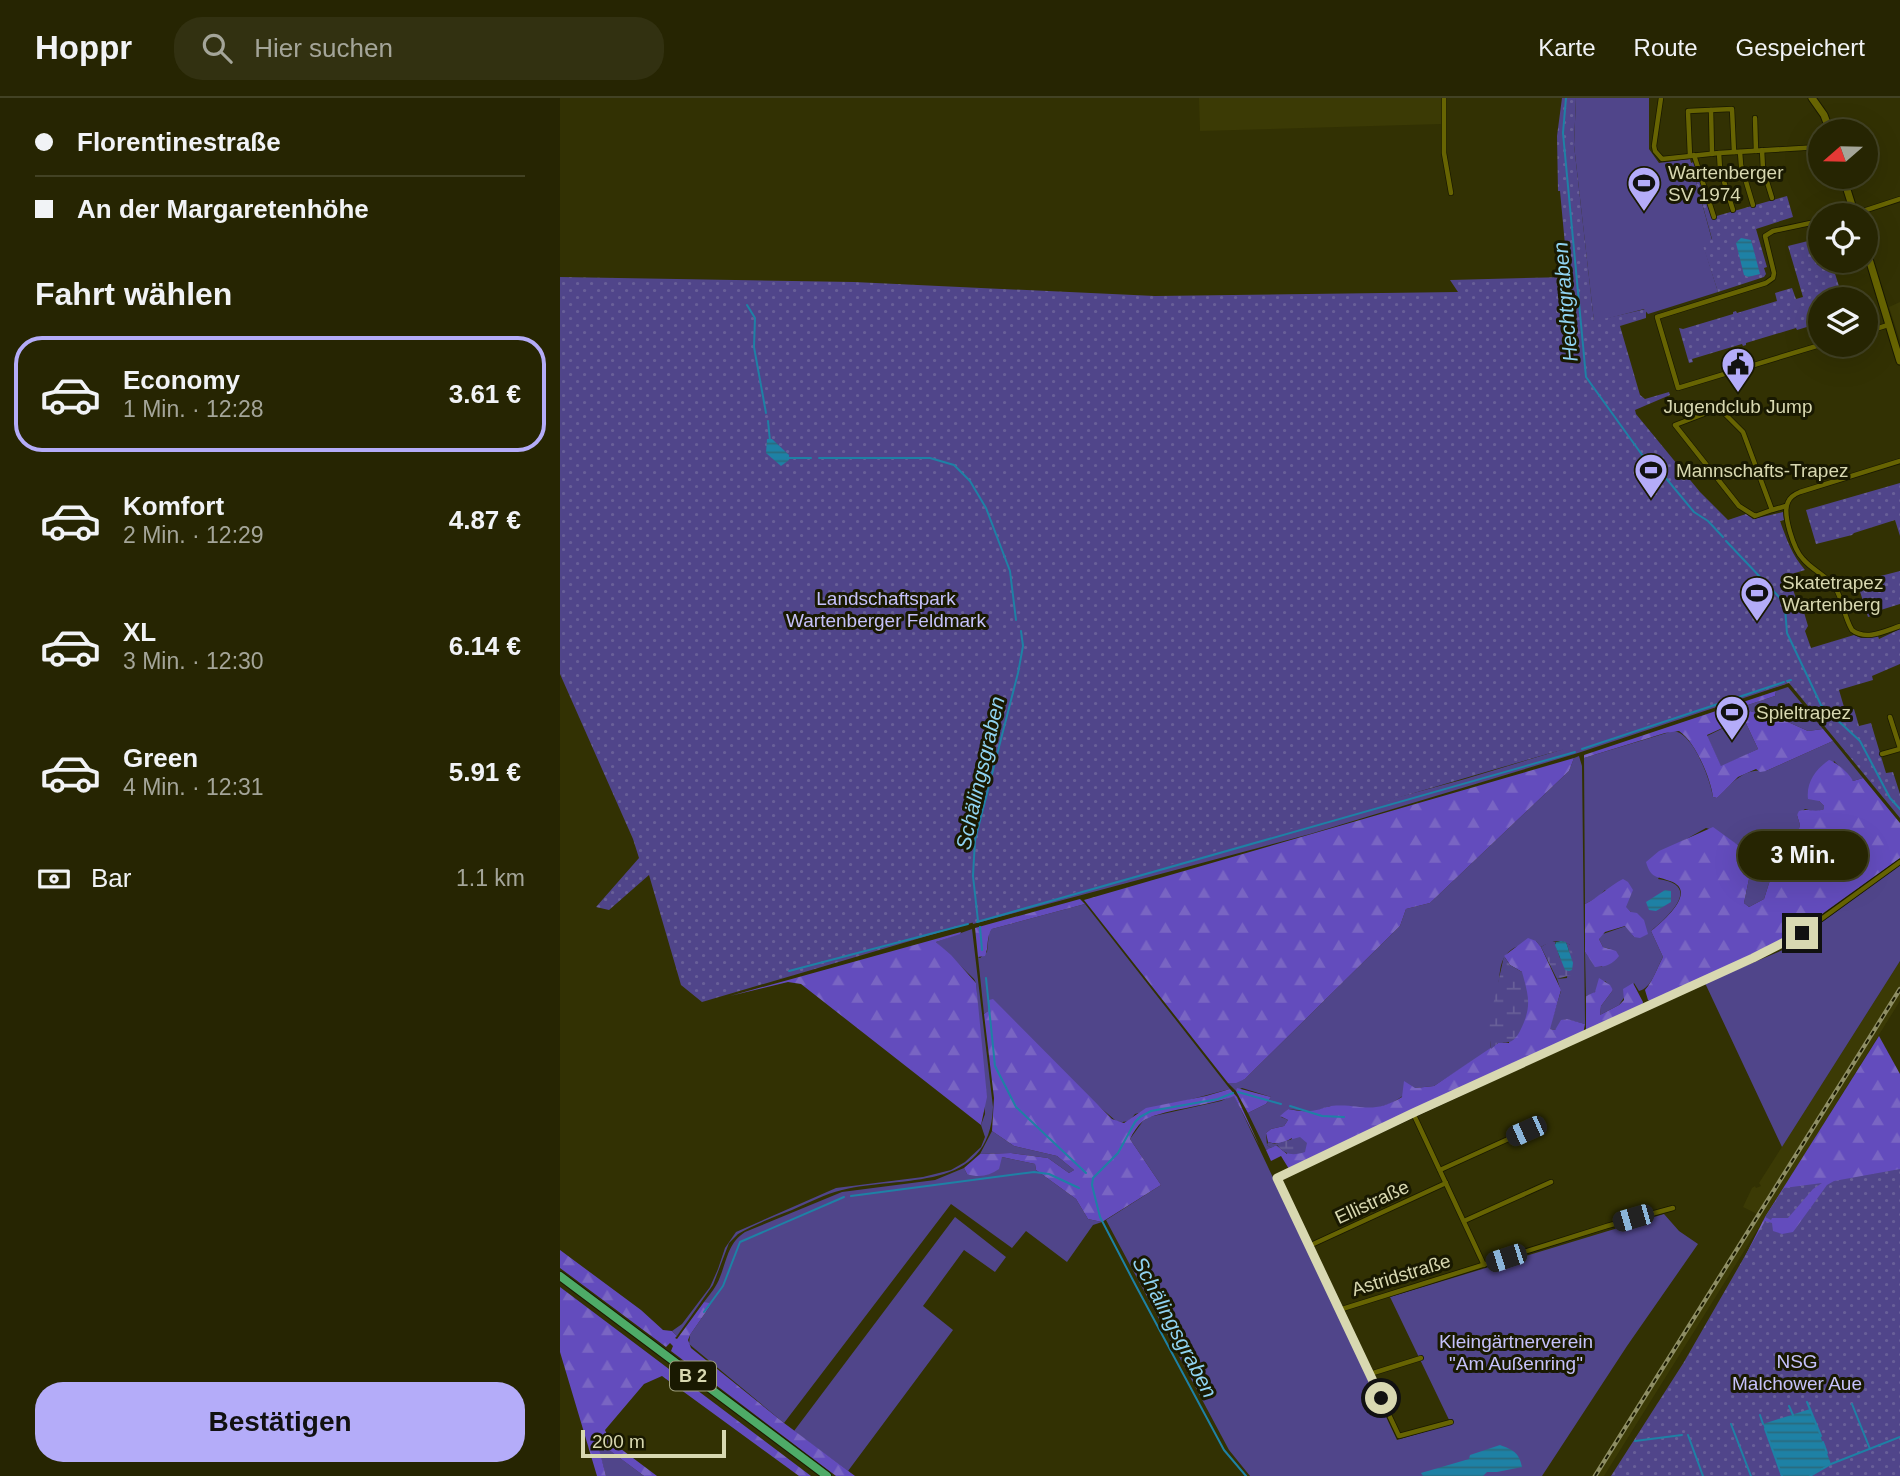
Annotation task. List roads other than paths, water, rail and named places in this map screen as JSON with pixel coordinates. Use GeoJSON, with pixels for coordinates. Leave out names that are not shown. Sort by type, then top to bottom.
{"type":"FeatureCollection","features":[{"type":"Feature","properties":{"kind":"main road"},"geometry":{"type":"LineString","coordinates":[[1812,98],[1826,119]]}},
{"type":"Feature","properties":{"kind":"main road"},"geometry":{"type":"LineString","coordinates":[[1873,273],[1900,361]]}},
{"type":"Feature","properties":{"kind":"main road","name":"B 2"},"geometry":{"type":"LineString","coordinates":[[560,1276],[827,1476]]}},
{"type":"Feature","properties":{"kind":"street"},"geometry":{"type":"LineString","coordinates":[[1444,98],[1444,153],[1451,193]]}},
{"type":"Feature","properties":{"kind":"street"},"geometry":{"type":"LineString","coordinates":[[1661,98],[1655,151],[1662,159],[1808,148]]}},
{"type":"Feature","properties":{"kind":"street"},"geometry":{"type":"LineString","coordinates":[[1714,217],[1692,156],[1688,111],[1732,109],[1734,152]]}},
{"type":"Feature","properties":{"kind":"street"},"geometry":{"type":"LineString","coordinates":[[1710,110],[1712,154]]}},
{"type":"Feature","properties":{"kind":"street"},"geometry":{"type":"LineString","coordinates":[[1755,118],[1763,169],[1772,198]]}},
{"type":"Feature","properties":{"kind":"street"},"geometry":{"type":"LineString","coordinates":[[1741,152],[1741,165],[1753,205]]}},
{"type":"Feature","properties":{"kind":"street"},"geometry":{"type":"LineString","coordinates":[[1719,153],[1720,169],[1733,210]]}},
{"type":"Feature","properties":{"kind":"street"},"geometry":{"type":"LineString","coordinates":[[1878,207],[1900,199]]}},
{"type":"Feature","properties":{"kind":"street"},"geometry":{"type":"LineString","coordinates":[[1808,224],[1773,231],[1765,236],[1774,273],[1773,278],[1766,283],[1657,317],[1678,387],[1808,349]]}},
{"type":"Feature","properties":{"kind":"street"},"geometry":{"type":"LineString","coordinates":[[1878,328],[1888,325]]}},
{"type":"Feature","properties":{"kind":"street"},"geometry":{"type":"LineString","coordinates":[[1772,510],[1743,432],[1721,407],[1675,425],[1739,506],[1755,516],[1786,506]]}},
{"type":"Feature","properties":{"kind":"street"},"geometry":{"type":"LineString","coordinates":[[1900,461],[1800,492],[1788,500],[1786,506],[1787,519],[1797,550],[1803,559],[1820,571],[1837,590],[1852,630],[1857,634],[1871,635],[1900,626]]}},
{"type":"Feature","properties":{"kind":"street"},"geometry":{"type":"LineString","coordinates":[[1882,754],[1900,748],[1890,717]]}},
{"type":"Feature","properties":{"kind":"street"},"geometry":{"type":"LineString","coordinates":[[1451,1422],[1399,1436],[1277,1178],[1780,945],[1802,933],[1900,862]]}},
{"type":"Feature","properties":{"kind":"street"},"geometry":{"type":"LineString","coordinates":[[1413,1113],[1484,1265]]}},
{"type":"Feature","properties":{"kind":"street"},"geometry":{"type":"LineString","coordinates":[[1440,1170],[1526,1131]]}},
{"type":"Feature","properties":{"kind":"street"},"geometry":{"type":"LineString","coordinates":[[1464,1222],[1550,1182]]}},
{"type":"Feature","properties":{"kind":"street","name":"Ellistraße"},"geometry":{"type":"LineString","coordinates":[[1309,1246],[1446,1183]]}},
{"type":"Feature","properties":{"kind":"street","name":"Astridstraße"},"geometry":{"type":"LineString","coordinates":[[1339,1310],[1673,1208]]}},
{"type":"Feature","properties":{"kind":"street"},"geometry":{"type":"LineString","coordinates":[[1370,1374],[1421,1358]]}},
{"type":"Feature","properties":{"kind":"water"},"geometry":{"type":"Polygon","coordinates":[[[1741,238],[1751,240],[1760,274],[1748,277],[1744,275],[1736,243],[1741,238]]]}},
{"type":"Feature","properties":{"kind":"water"},"geometry":{"type":"Polygon","coordinates":[[[767,439],[772,439],[789,455],[789,460],[781,466],[766,453],[767,439]]]}},
{"type":"Feature","properties":{"kind":"water"},"geometry":{"type":"Polygon","coordinates":[[[1665,890],[1671,891],[1671,902],[1656,911],[1649,910],[1646,902],[1665,890]]]}},
{"type":"Feature","properties":{"kind":"water"},"geometry":{"type":"Polygon","coordinates":[[[1561,941],[1566,942],[1573,963],[1572,970],[1569,971],[1565,970],[1555,945],[1561,941]]]}},
{"type":"Feature","properties":{"kind":"water"},"geometry":{"type":"Polygon","coordinates":[[[1810,1409],[1831,1464],[1810,1476],[1782,1476],[1763,1424],[1810,1409]]]}},
{"type":"Feature","properties":{"kind":"water"},"geometry":{"type":"Polygon","coordinates":[[[1500,1445],[1515,1452],[1522,1467],[1487,1472],[1483,1476],[1423,1476],[1421,1473],[1469,1459],[1470,1455],[1500,1445]]]}},
{"type":"Feature","properties":{"kind":"waterway","name":"Hechtgraben"},"geometry":{"type":"LineString","coordinates":[[1566,98],[1563,133],[1586,377],[1645,459],[1655,465],[1694,512],[1708,521],[1723,537]]}},
{"type":"Feature","properties":{"kind":"waterway","name":"Schälingsgraben"},"geometry":{"type":"LineString","coordinates":[[747,305],[755,318],[754,347],[766,413]]}},
{"type":"Feature","properties":{"kind":"waterway","name":"Schälingsgraben"},"geometry":{"type":"LineString","coordinates":[[768,421],[770,441]]}},
{"type":"Feature","properties":{"kind":"waterway","name":"Schälingsgraben"},"geometry":{"type":"LineString","coordinates":[[787,458],[811,458]]}},
{"type":"Feature","properties":{"kind":"waterway","name":"Schälingsgraben"},"geometry":{"type":"LineString","coordinates":[[819,458],[930,458],[954,465],[970,481],[986,508],[1010,571],[1016,620]]}},
{"type":"Feature","properties":{"kind":"waterway","name":"Hechtgraben"},"geometry":{"type":"LineString","coordinates":[[1726,541],[1780,598],[1785,608],[1787,633],[1821,705],[1860,741],[1890,798],[1900,809]]}},
{"type":"Feature","properties":{"kind":"waterway","name":"Schälingsgraben"},"geometry":{"type":"LineString","coordinates":[[978,921],[973,876],[975,840],[1018,673],[1023,646],[1021,631]]}},
{"type":"Feature","properties":{"kind":"waterway"},"geometry":{"type":"LineString","coordinates":[[1787,681],[1791,680]]}},
{"type":"Feature","properties":{"kind":"waterway"},"geometry":{"type":"LineString","coordinates":[[1582,749],[1784,682]]}},
{"type":"Feature","properties":{"kind":"waterway"},"geometry":{"type":"LineString","coordinates":[[977,922],[1575,752]]}},
{"type":"Feature","properties":{"kind":"waterway"},"geometry":{"type":"LineString","coordinates":[[789,971],[968,924]]}},
{"type":"Feature","properties":{"kind":"waterway","name":"Schälingsgraben"},"geometry":{"type":"LineString","coordinates":[[980,927],[982,950]]}},
{"type":"Feature","properties":{"kind":"waterway","name":"Schälingsgraben"},"geometry":{"type":"LineString","coordinates":[[986,978],[995,1066],[1016,1107],[1086,1173]]}},
{"type":"Feature","properties":{"kind":"waterway"},"geometry":{"type":"LineString","coordinates":[[1238,1092],[1281,1104]]}},
{"type":"Feature","properties":{"kind":"waterway","name":"Schälingsgraben"},"geometry":{"type":"LineString","coordinates":[[1233,1093],[1218,1099],[1151,1111],[1140,1117],[1118,1153],[1093,1178],[1092,1185],[1100,1217],[1136,1286],[1224,1450],[1246,1476]]}},
{"type":"Feature","properties":{"kind":"waterway"},"geometry":{"type":"LineString","coordinates":[[1290,1106],[1322,1116],[1344,1117]]}},
{"type":"Feature","properties":{"kind":"waterway"},"geometry":{"type":"LineString","coordinates":[[851,1196],[1034,1172],[1049,1174],[1079,1188]]}},
{"type":"Feature","properties":{"kind":"waterway"},"geometry":{"type":"LineString","coordinates":[[704,1312],[723,1286],[740,1242],[844,1197]]}},
{"type":"Feature","properties":{"kind":"waterway"},"geometry":{"type":"LineString","coordinates":[[1807,1402],[1821,1436]]}},
{"type":"Feature","properties":{"kind":"waterway"},"geometry":{"type":"LineString","coordinates":[[1852,1404],[1870,1449]]}},
{"type":"Feature","properties":{"kind":"waterway"},"geometry":{"type":"LineString","coordinates":[[1789,1406],[1793,1415]]}},
{"type":"Feature","properties":{"kind":"waterway"},"geometry":{"type":"LineString","coordinates":[[1760,1415],[1763,1424]]}},
{"type":"Feature","properties":{"kind":"waterway"},"geometry":{"type":"LineString","coordinates":[[1731,1424],[1751,1476]]}},
{"type":"Feature","properties":{"kind":"waterway"},"geometry":{"type":"LineString","coordinates":[[1765,1429],[1782,1476]]}},
{"type":"Feature","properties":{"kind":"waterway"},"geometry":{"type":"LineString","coordinates":[[1635,1441],[1682,1435]]}},
{"type":"Feature","properties":{"kind":"waterway"},"geometry":{"type":"LineString","coordinates":[[1688,1435],[1703,1476]]}},
{"type":"Feature","properties":{"kind":"waterway"},"geometry":{"type":"LineString","coordinates":[[1810,1476],[1831,1464],[1900,1437]]}},
{"type":"Feature","properties":{"kind":"waterway"},"geometry":{"type":"LineString","coordinates":[[1823,1442],[1827,1453]]}},
{"type":"Feature","properties":{"kind":"railway"},"geometry":{"type":"LineString","coordinates":[[1595,1476],[1900,989]]}},
{"type":"Feature","properties":{"kind":"place","name":"Wartenberger SV 1974"},"geometry":{"type":"Point","coordinates":[1644,213]}},
{"type":"Feature","properties":{"kind":"place","name":"Jugendclub Jump"},"geometry":{"type":"Point","coordinates":[1738,394]}},
{"type":"Feature","properties":{"kind":"place","name":"Mannschafts-Trapez"},"geometry":{"type":"Point","coordinates":[1651,500]}},
{"type":"Feature","properties":{"kind":"place","name":"Skatetrapez Wartenberg"},"geometry":{"type":"Point","coordinates":[1757,623]}},
{"type":"Feature","properties":{"kind":"place","name":"Spieltrapez"},"geometry":{"type":"Point","coordinates":[1732,742]}},
{"type":"Feature","properties":{"kind":"park label","name":"Landschaftspark Wartenberger Feldmark"},"geometry":{"type":"Point","coordinates":[886,609]}},
{"type":"Feature","properties":{"kind":"park label","name":"Kleingärtnerverein \"Am Außenring\""},"geometry":{"type":"Point","coordinates":[1516,1352]}},
{"type":"Feature","properties":{"kind":"park label","name":"NSG Malchower Aue"},"geometry":{"type":"Point","coordinates":[1797,1372]}}]}
